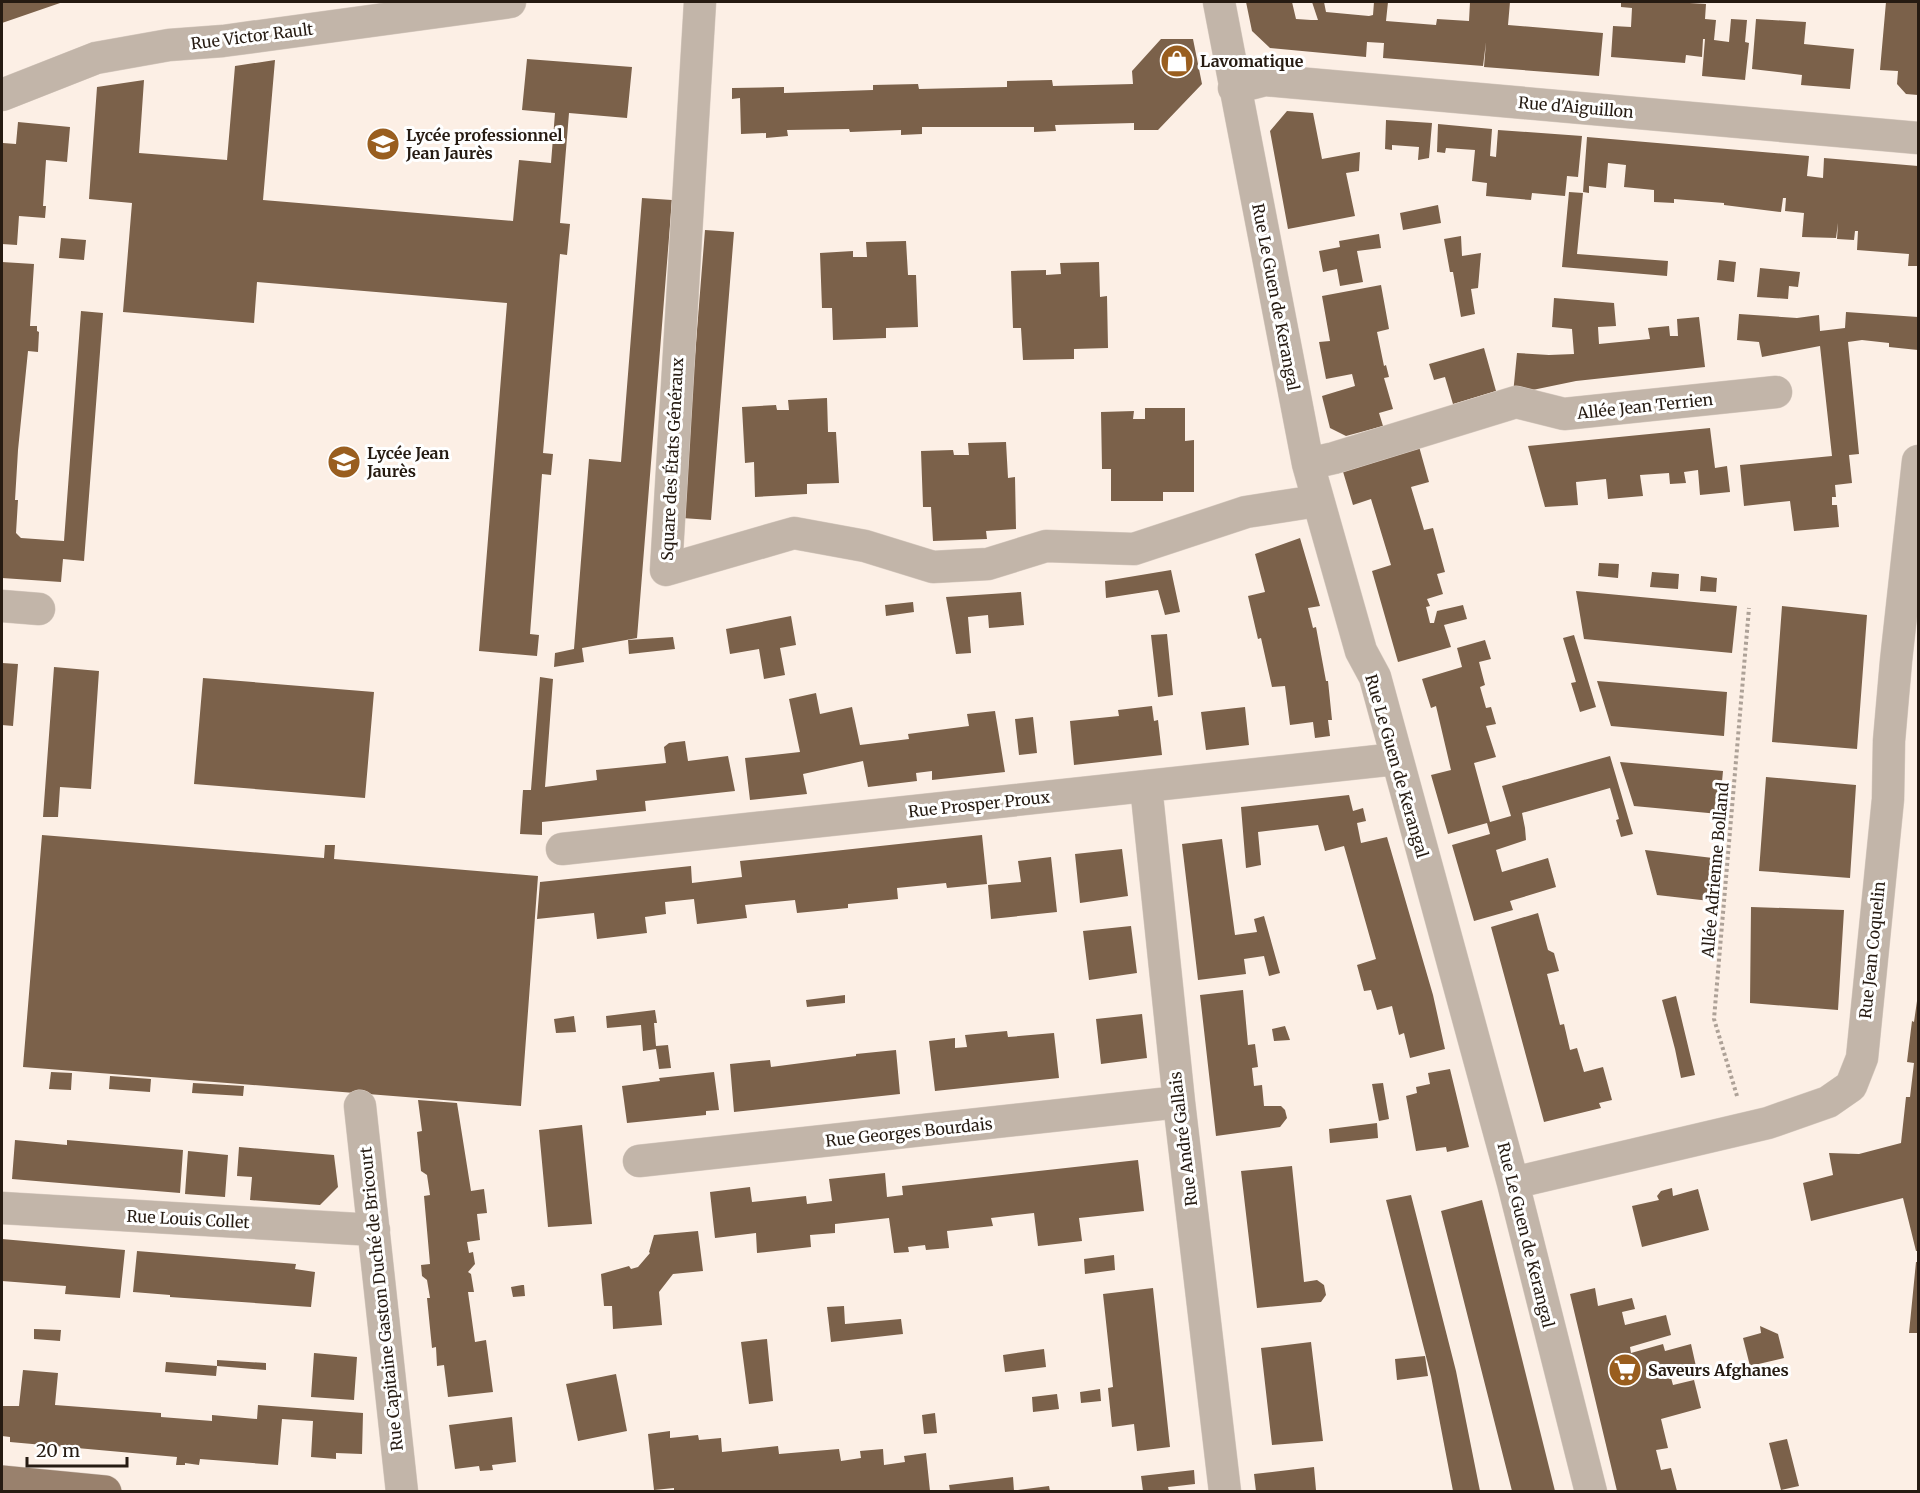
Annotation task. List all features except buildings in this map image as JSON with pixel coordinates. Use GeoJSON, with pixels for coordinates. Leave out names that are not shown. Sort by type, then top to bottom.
{"type":"FeatureCollection","features":[{"type":"Feature","properties":{"kind":"main road"},"geometry":{"type":"LineString","coordinates":[[2,1482],[105,1491]]}},
{"type":"Feature","properties":{"kind":"street","name":"Rue Victor Rault"},"geometry":{"type":"LineString","coordinates":[[2,95],[96,58],[169,45],[224,41],[510,2]]}},
{"type":"Feature","properties":{"kind":"street","name":"Square des États Généraux"},"geometry":{"type":"LineString","coordinates":[[700,2],[666,570],[794,533],[865,546],[933,567],[988,564],[1046,546],[1134,549],[1246,513],[1317,501]]}},
{"type":"Feature","properties":{"kind":"street","name":"Rue Le Guen de Kerangal"},"geometry":{"type":"LineString","coordinates":[[1219,2],[1234,88],[1317,501],[1361,651],[1375,677],[1513,1183],[1591,1491]]}},
{"type":"Feature","properties":{"kind":"street","name":"Rue d'Aiguillon"},"geometry":{"type":"LineString","coordinates":[[1234,88],[1265,80],[1918,138]]}},
{"type":"Feature","properties":{"kind":"street","name":"Allée Jean Terrien"},"geometry":{"type":"LineString","coordinates":[[1308,464],[1516,402],[1564,414],[1776,392]]}},
{"type":"Feature","properties":{"kind":"street","name":"Rue Jean Coquelin"},"geometry":{"type":"LineString","coordinates":[[1513,1183],[1768,1123],[1828,1102],[1851,1086],[1862,1058],[1888,799],[1889,741],[1896,661],[1918,460]]}},
{"type":"Feature","properties":{"kind":"street"},"geometry":{"type":"LineString","coordinates":[[2,606],[39,609]]}},
{"type":"Feature","properties":{"kind":"street","name":"Rue Prosper Proux"},"geometry":{"type":"LineString","coordinates":[[562,849],[1396,759]]}},
{"type":"Feature","properties":{"kind":"street","name":"Rue André Gallais"},"geometry":{"type":"LineString","coordinates":[[1146,786],[1179,1102],[1225,1491]]}},
{"type":"Feature","properties":{"kind":"street","name":"Rue Georges Bourdais"},"geometry":{"type":"LineString","coordinates":[[639,1161],[1179,1102]]}},
{"type":"Feature","properties":{"kind":"street","name":"Rue Capitaine Gaston Duché de Bricourt"},"geometry":{"type":"LineString","coordinates":[[360,1106],[402,1491]]}},
{"type":"Feature","properties":{"kind":"street","name":"Rue Louis Collet"},"geometry":{"type":"LineString","coordinates":[[2,1208],[374,1230]]}},
{"type":"Feature","properties":{"kind":"path","name":"Allée Adrienne Bolland"},"geometry":{"type":"LineString","coordinates":[[1747,1128],[1714,1019],[1749,609]]}},
{"type":"Feature","properties":{"kind":"place","name":"Lavomatique"},"geometry":{"type":"Point","coordinates":[1177,61]}},
{"type":"Feature","properties":{"kind":"place","name":"Lycée professionnel Jean Jaurès"},"geometry":{"type":"Point","coordinates":[383,144]}},
{"type":"Feature","properties":{"kind":"place","name":"Lycée Jean Jaurès"},"geometry":{"type":"Point","coordinates":[344,462]}},
{"type":"Feature","properties":{"kind":"place","name":"Saveurs Afghanes"},"geometry":{"type":"Point","coordinates":[1625,1370]}}]}
